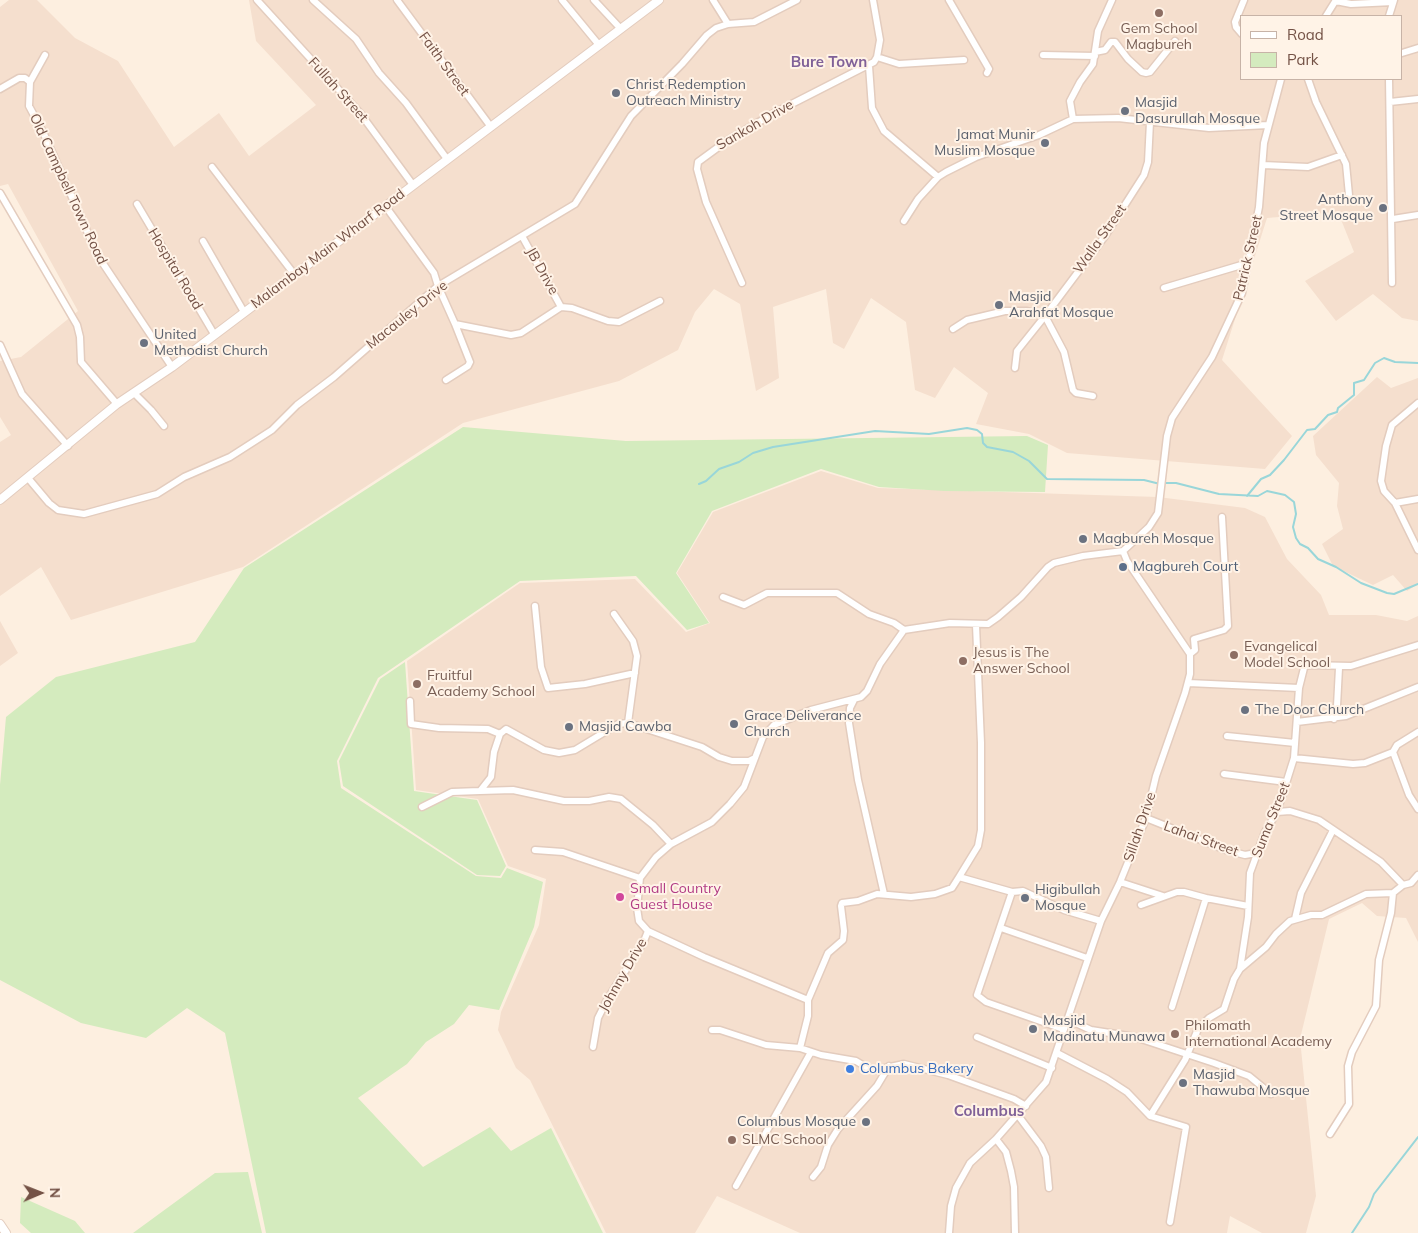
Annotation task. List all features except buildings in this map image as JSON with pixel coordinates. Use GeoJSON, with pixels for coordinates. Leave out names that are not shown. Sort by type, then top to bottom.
{"type":"FeatureCollection","features":[{"type":"Feature","properties":{"kind":"street","name":"Fullah Street"},"geometry":{"type":"LineString","coordinates":[[257,0],[360,113],[413,185]]}},
{"type":"Feature","properties":{"kind":"street"},"geometry":{"type":"LineString","coordinates":[[313,0],[356,39],[379,73],[406,103],[447,159]]}},
{"type":"Feature","properties":{"kind":"street","name":"Faith Street"},"geometry":{"type":"LineString","coordinates":[[397,0],[491,126]]}},
{"type":"Feature","properties":{"kind":"street"},"geometry":{"type":"LineString","coordinates":[[562,0],[599,45]]}},
{"type":"Feature","properties":{"kind":"street"},"geometry":{"type":"LineString","coordinates":[[594,0],[620,28]]}},
{"type":"Feature","properties":{"kind":"street"},"geometry":{"type":"LineString","coordinates":[[713,0],[728,24]]}},
{"type":"Feature","properties":{"kind":"street","name":"Macauley Drive"},"geometry":{"type":"LineString","coordinates":[[28,478],[49,503],[58,510],[76,514],[99,511],[157,494],[176,481],[230,457],[272,430],[297,405],[334,377],[410,308],[438,286],[575,204],[631,116],[682,64],[707,35],[716,28],[728,24],[754,22],[797,0]]}},
{"type":"Feature","properties":{"kind":"street"},"geometry":{"type":"LineString","coordinates":[[873,0],[880,40],[877,57],[899,64],[964,60]]}},
{"type":"Feature","properties":{"kind":"street"},"geometry":{"type":"LineString","coordinates":[[949,0],[988,68],[987,73]]}},
{"type":"Feature","properties":{"kind":"street"},"geometry":{"type":"LineString","coordinates":[[1073,120],[1070,101],[1080,82],[1093,64],[1098,31],[1112,0]]}},
{"type":"Feature","properties":{"kind":"street"},"geometry":{"type":"LineString","coordinates":[[1240,32],[1235,22],[1244,0]]}},
{"type":"Feature","properties":{"kind":"street"},"geometry":{"type":"LineString","coordinates":[[1331,14],[1336,0],[1351,4],[1393,1],[1389,15]]}},
{"type":"Feature","properties":{"kind":"street","name":"Malambay Main Wharf Road"},"geometry":{"type":"LineString","coordinates":[[0,500],[117,404],[172,367],[386,207],[653,2]]}},
{"type":"Feature","properties":{"kind":"street"},"geometry":{"type":"LineString","coordinates":[[1043,55],[1095,54],[1105,50],[1111,42],[1115,42],[1128,59],[1142,72],[1150,72],[1175,41]]}},
{"type":"Feature","properties":{"kind":"street"},"geometry":{"type":"LineString","coordinates":[[1403,53],[1418,48]]}},
{"type":"Feature","properties":{"kind":"street"},"geometry":{"type":"LineString","coordinates":[[0,89],[19,78],[25,78],[30,82],[45,55]]}},
{"type":"Feature","properties":{"kind":"street","name":"Sankoh Drive"},"geometry":{"type":"LineString","coordinates":[[742,283],[706,202],[697,169],[698,162],[728,140],[776,112],[869,66],[877,57]]}},
{"type":"Feature","properties":{"kind":"street"},"geometry":{"type":"LineString","coordinates":[[869,66],[872,108],[880,125],[887,135],[938,177]]}},
{"type":"Feature","properties":{"kind":"street","name":"Patrick Street"},"geometry":{"type":"LineString","coordinates":[[1123,551],[1156,517],[1167,436],[1172,418],[1176,409],[1212,357],[1242,293],[1259,207],[1268,125],[1282,80]]}},
{"type":"Feature","properties":{"kind":"street"},"geometry":{"type":"LineString","coordinates":[[1308,80],[1316,102],[1348,170],[1349,195]]}},
{"type":"Feature","properties":{"kind":"street"},"geometry":{"type":"LineString","coordinates":[[1389,80],[1392,283]]}},
{"type":"Feature","properties":{"kind":"street","name":"Old Campbell Town Road"},"geometry":{"type":"LineString","coordinates":[[30,82],[30,106],[98,256],[172,367]]}},
{"type":"Feature","properties":{"kind":"street"},"geometry":{"type":"LineString","coordinates":[[1390,102],[1418,99]]}},
{"type":"Feature","properties":{"kind":"street"},"geometry":{"type":"LineString","coordinates":[[904,221],[918,199],[938,177],[956,165],[1039,135],[1073,120],[1097,117],[1209,128],[1268,125]]}},
{"type":"Feature","properties":{"kind":"street","name":"Walla Street"},"geometry":{"type":"LineString","coordinates":[[1015,368],[1017,351],[1105,236],[1144,175],[1148,162],[1150,122]]}},
{"type":"Feature","properties":{"kind":"street"},"geometry":{"type":"LineString","coordinates":[[1263,165],[1308,168],[1342,154]]}},
{"type":"Feature","properties":{"kind":"street"},"geometry":{"type":"LineString","coordinates":[[212,167],[294,274]]}},
{"type":"Feature","properties":{"kind":"street"},"geometry":{"type":"LineString","coordinates":[[0,193],[77,325],[80,337],[81,362],[117,404]]}},
{"type":"Feature","properties":{"kind":"street","name":"Hospital Road"},"geometry":{"type":"LineString","coordinates":[[137,204],[214,334]]}},
{"type":"Feature","properties":{"kind":"street"},"geometry":{"type":"LineString","coordinates":[[386,207],[434,273],[470,362],[468,366],[446,380]]}},
{"type":"Feature","properties":{"kind":"street"},"geometry":{"type":"LineString","coordinates":[[1392,219],[1418,215]]}},
{"type":"Feature","properties":{"kind":"street","name":"JB Drive"},"geometry":{"type":"LineString","coordinates":[[522,236],[561,307]]}},
{"type":"Feature","properties":{"kind":"street"},"geometry":{"type":"LineString","coordinates":[[203,241],[244,312]]}},
{"type":"Feature","properties":{"kind":"street"},"geometry":{"type":"LineString","coordinates":[[1164,288],[1248,263]]}},
{"type":"Feature","properties":{"kind":"street"},"geometry":{"type":"LineString","coordinates":[[455,324],[511,335],[517,334],[561,307],[572,308],[608,322],[619,322],[660,302]]}},
{"type":"Feature","properties":{"kind":"street"},"geometry":{"type":"LineString","coordinates":[[953,329],[967,320],[1005,311],[1026,311],[1045,316],[1064,352],[1073,390],[1076,393],[1092,396]]}},
{"type":"Feature","properties":{"kind":"street"},"geometry":{"type":"LineString","coordinates":[[0,345],[22,394],[68,446]]}},
{"type":"Feature","properties":{"kind":"street"},"geometry":{"type":"LineString","coordinates":[[134,393],[164,426]]}},
{"type":"Feature","properties":{"kind":"street"},"geometry":{"type":"LineString","coordinates":[[1418,403],[1397,419],[1388,433],[1381,481],[1384,491],[1395,504],[1418,550]]}},
{"type":"Feature","properties":{"kind":"street"},"geometry":{"type":"LineString","coordinates":[[1395,504],[1416,500]]}},
{"type":"Feature","properties":{"kind":"street"},"geometry":{"type":"LineString","coordinates":[[723,596],[740,605],[767,593],[775,592],[838,593],[869,614],[894,623],[904,630],[950,623],[988,624],[1021,597],[1048,567],[1054,563],[1083,556],[1123,551],[1127,561],[1190,654],[1195,650],[1194,639],[1224,630],[1228,626],[1222,517]]}},
{"type":"Feature","properties":{"kind":"street"},"geometry":{"type":"LineString","coordinates":[[535,606],[541,667],[548,688],[585,684],[636,673]]}},
{"type":"Feature","properties":{"kind":"street"},"geometry":{"type":"LineString","coordinates":[[614,614],[633,641],[637,656],[628,723]]}},
{"type":"Feature","properties":{"kind":"street"},"geometry":{"type":"LineString","coordinates":[[800,1048],[808,1016],[808,1000],[828,954],[843,940],[844,931],[840,906],[842,903],[884,894],[901,896],[924,895],[952,888],[960,878],[978,846],[981,830],[981,743],[976,625]]}},
{"type":"Feature","properties":{"kind":"street"},"geometry":{"type":"LineString","coordinates":[[808,1000],[704,957],[648,931],[639,921],[637,908],[640,878],[656,857],[671,844],[712,822],[730,804],[744,787],[753,759],[763,737],[782,720],[811,710],[854,700],[867,691],[880,664],[904,630]]}},
{"type":"Feature","properties":{"kind":"street"},"geometry":{"type":"LineString","coordinates":[[1334,719],[1337,706],[1339,668],[1369,662],[1418,645]]}},
{"type":"Feature","properties":{"kind":"street","name":"Sillah Drive"},"geometry":{"type":"LineString","coordinates":[[949,1233],[951,1206],[956,1188],[970,1163],[996,1139],[1026,1106],[1046,1082],[1052,1068],[1066,1019],[1087,958],[1146,818],[1156,776],[1179,714],[1188,683],[1191,662],[1190,654]]}},
{"type":"Feature","properties":{"kind":"street","name":"Suma Street"},"geometry":{"type":"LineString","coordinates":[[1240,969],[1248,917],[1250,874],[1256,853],[1268,826],[1277,812],[1294,758],[1302,671],[1307,665],[1339,668]]}},
{"type":"Feature","properties":{"kind":"street"},"geometry":{"type":"LineString","coordinates":[[1188,683],[1299,688]]}},
{"type":"Feature","properties":{"kind":"street"},"geometry":{"type":"LineString","coordinates":[[1297,722],[1334,719],[1418,687]]}},
{"type":"Feature","properties":{"kind":"street"},"geometry":{"type":"LineString","coordinates":[[854,700],[850,708],[850,723],[858,780],[884,894]]}},
{"type":"Feature","properties":{"kind":"street"},"geometry":{"type":"LineString","coordinates":[[410,701],[411,724],[439,728],[488,729],[500,734]]}},
{"type":"Feature","properties":{"kind":"street"},"geometry":{"type":"LineString","coordinates":[[480,791],[491,777],[494,752],[503,730],[509,730],[544,750],[568,752],[618,724],[628,723],[702,747],[719,757],[732,761],[753,759]]}},
{"type":"Feature","properties":{"kind":"street"},"geometry":{"type":"LineString","coordinates":[[1294,758],[1353,764],[1364,763],[1393,752],[1397,745],[1418,732]]}},
{"type":"Feature","properties":{"kind":"street"},"geometry":{"type":"LineString","coordinates":[[1227,736],[1295,743]]}},
{"type":"Feature","properties":{"kind":"street"},"geometry":{"type":"LineString","coordinates":[[1393,752],[1409,795],[1418,808]]}},
{"type":"Feature","properties":{"kind":"street"},"geometry":{"type":"LineString","coordinates":[[1224,774],[1286,782]]}},
{"type":"Feature","properties":{"kind":"street"},"geometry":{"type":"LineString","coordinates":[[422,808],[452,792],[513,790],[564,801],[589,801],[609,797],[621,799],[653,825],[671,844]]}},
{"type":"Feature","properties":{"kind":"street"},"geometry":{"type":"LineString","coordinates":[[1277,812],[1284,810],[1319,820],[1381,862],[1403,886]]}},
{"type":"Feature","properties":{"kind":"street","name":"Lahai Street"},"geometry":{"type":"LineString","coordinates":[[1146,818],[1226,850],[1245,855],[1256,853]]}},
{"type":"Feature","properties":{"kind":"street"},"geometry":{"type":"LineString","coordinates":[[1295,919],[1301,893],[1333,830]]}},
{"type":"Feature","properties":{"kind":"street"},"geometry":{"type":"LineString","coordinates":[[536,850],[563,852],[640,878]]}},
{"type":"Feature","properties":{"kind":"street"},"geometry":{"type":"LineString","coordinates":[[1150,1116],[1203,1022],[1224,1009],[1234,979],[1240,969],[1295,919],[1322,915],[1352,903],[1366,894],[1393,893],[1411,883],[1418,876]]}},
{"type":"Feature","properties":{"kind":"street"},"geometry":{"type":"LineString","coordinates":[[960,878],[1012,892],[1029,893],[1041,901],[1064,910],[1101,921]]}},
{"type":"Feature","properties":{"kind":"street"},"geometry":{"type":"LineString","coordinates":[[1120,882],[1163,896]]}},
{"type":"Feature","properties":{"kind":"street"},"geometry":{"type":"LineString","coordinates":[[1012,892],[977,995],[986,1002],[1063,1029]]}},
{"type":"Feature","properties":{"kind":"street"},"geometry":{"type":"LineString","coordinates":[[1141,905],[1150,904],[1163,896],[1184,892],[1248,906]]}},
{"type":"Feature","properties":{"kind":"street"},"geometry":{"type":"LineString","coordinates":[[1330,1134],[1349,1104],[1348,1066],[1376,1006],[1379,960],[1391,913],[1393,893]]}},
{"type":"Feature","properties":{"kind":"street"},"geometry":{"type":"LineString","coordinates":[[1172,1008],[1206,898]]}},
{"type":"Feature","properties":{"kind":"street"},"geometry":{"type":"LineString","coordinates":[[1001,928],[1087,958]]}},
{"type":"Feature","properties":{"kind":"street","name":"Johnny Drive"},"geometry":{"type":"LineString","coordinates":[[593,1047],[601,1012],[644,941],[648,931]]}},
{"type":"Feature","properties":{"kind":"street"},"geometry":{"type":"LineString","coordinates":[[1066,1019],[1091,1030],[1135,1037],[1249,1076],[1271,1094]]}},
{"type":"Feature","properties":{"kind":"street"},"geometry":{"type":"LineString","coordinates":[[712,1030],[720,1030],[766,1045],[800,1048],[856,1061],[866,1068],[876,1070],[904,1064],[948,1075],[1014,1099],[1026,1106]]}},
{"type":"Feature","properties":{"kind":"street"},"geometry":{"type":"LineString","coordinates":[[977,1037],[1052,1068]]}},
{"type":"Feature","properties":{"kind":"street"},"geometry":{"type":"LineString","coordinates":[[736,1186],[811,1052]]}},
{"type":"Feature","properties":{"kind":"street"},"geometry":{"type":"LineString","coordinates":[[1057,1053],[1107,1078],[1127,1092],[1150,1116],[1186,1128],[1170,1222]]}},
{"type":"Feature","properties":{"kind":"street"},"geometry":{"type":"LineString","coordinates":[[813,1177],[820,1167],[828,1145],[838,1129],[877,1086],[889,1066]]}},
{"type":"Feature","properties":{"kind":"street"},"geometry":{"type":"LineString","coordinates":[[1017,1114],[1041,1146],[1046,1157],[1049,1188]]}},
{"type":"Feature","properties":{"kind":"street"},"geometry":{"type":"LineString","coordinates":[[996,1139],[1006,1152],[1011,1171],[1014,1187],[1015,1233]]}},
{"type":"Feature","properties":{"kind":"street"},"geometry":{"type":"LineString","coordinates":[[0,1224],[6,1233]]}},
{"type":"Feature","properties":{"kind":"shaded area"},"geometry":{"type":"Polygon","coordinates":[[[9,0],[37,0],[75,38],[118,61],[174,147],[219,113],[249,156],[316,105],[256,41],[249,0],[1418,0],[1418,321],[1402,318],[1373,294],[1336,321],[1305,281],[1354,252],[1338,212],[1267,218],[1222,360],[1292,436],[1265,469],[1067,453],[1029,434],[976,424],[988,393],[954,367],[935,398],[915,390],[906,322],[871,298],[844,349],[833,343],[826,289],[773,307],[779,378],[756,391],[740,304],[714,289],[695,312],[678,350],[619,381],[463,423],[243,567],[71,620],[41,567],[0,596],[0,442],[11,435],[0,417],[0,361],[21,357],[78,311],[8,184],[0,186],[0,7],[9,0]]]}},
{"type":"Feature","properties":{"kind":"shaded area"},"geometry":{"type":"Polygon","coordinates":[[[1377,377],[1391,388],[1418,378],[1418,584],[1407,591],[1393,575],[1373,585],[1333,566],[1322,544],[1343,529],[1337,506],[1339,483],[1316,455],[1313,436],[1377,377]]]}},
{"type":"Feature","properties":{"kind":"shaded area"},"geometry":{"type":"Polygon","coordinates":[[[821,471],[878,488],[1158,497],[1245,508],[1265,517],[1287,559],[1321,595],[1329,615],[1376,615],[1407,621],[1418,616],[1418,942],[1406,918],[1377,916],[1362,903],[1329,919],[1300,1039],[1316,1196],[1306,1233],[1262,1233],[1230,1216],[1227,1233],[800,1233],[717,1196],[695,1233],[606,1233],[530,1080],[516,1068],[498,1030],[501,1012],[539,925],[546,879],[508,866],[478,799],[416,790],[407,661],[520,583],[635,579],[686,632],[710,623],[677,573],[713,512],[821,471]]]}},
{"type":"Feature","properties":{"kind":"shaded area"},"geometry":{"type":"Polygon","coordinates":[[[0,621],[18,653],[0,666],[0,621]]]}},
{"type":"Feature","properties":{"kind":"green space"},"geometry":{"type":"Polygon","coordinates":[[[463,427],[626,441],[1027,436],[1048,445],[1045,492],[945,491],[879,487],[821,469],[712,511],[676,573],[709,623],[687,630],[636,576],[520,581],[378,678],[337,761],[341,788],[476,876],[501,878],[507,868],[543,882],[534,927],[499,1010],[469,1005],[454,1024],[426,1042],[407,1064],[358,1098],[423,1167],[490,1127],[511,1151],[551,1128],[603,1233],[266,1233],[225,1033],[187,1008],[146,1038],[81,1023],[0,980],[0,785],[6,717],[56,677],[195,642],[244,568],[463,427]]]}},
{"type":"Feature","properties":{"kind":"green space"},"geometry":{"type":"Polygon","coordinates":[[[405,662],[414,791],[477,800],[506,866],[500,876],[477,875],[343,786],[339,761],[380,679],[405,662]]]}},
{"type":"Feature","properties":{"kind":"green space"},"geometry":{"type":"Polygon","coordinates":[[[248,1172],[262,1233],[133,1233],[215,1173],[248,1172]]]}},
{"type":"Feature","properties":{"kind":"green space"},"geometry":{"type":"Polygon","coordinates":[[[21,1197],[75,1221],[85,1233],[31,1233],[20,1223],[21,1197]]]}},
{"type":"Feature","properties":{"kind":"waterway"},"geometry":{"type":"LineString","coordinates":[[1247,496],[1261,479],[1270,475],[1284,460],[1307,430],[1315,429],[1328,415],[1337,412],[1338,408],[1354,395],[1354,383],[1364,380],[1375,363],[1384,358],[1395,362],[1418,363]]}},
{"type":"Feature","properties":{"kind":"waterway"},"geometry":{"type":"LineString","coordinates":[[699,484],[706,481],[719,469],[739,462],[753,453],[773,447],[875,431],[929,434],[967,428],[977,430],[982,434],[983,443],[987,447],[1013,452],[1029,461],[1047,479],[1144,480],[1160,484]]}},
{"type":"Feature","properties":{"kind":"waterway"},"geometry":{"type":"LineString","coordinates":[[1164,483],[1176,483],[1219,494],[1258,496],[1267,491],[1285,495],[1294,502],[1296,514],[1293,527],[1296,538],[1300,544],[1308,548],[1318,559],[1336,567],[1361,583],[1387,593],[1394,594],[1418,584]]}},
{"type":"Feature","properties":{"kind":"waterway"},"geometry":{"type":"LineString","coordinates":[[1352,1233],[1369,1207],[1374,1194],[1418,1137]]}},
{"type":"Feature","properties":{"kind":"place","name":"Gem School Magbureh"},"geometry":{"type":"Point","coordinates":[1159,13]}},
{"type":"Feature","properties":{"kind":"place","name":"Christ Redemption Outreach Ministry"},"geometry":{"type":"Point","coordinates":[616,93]}},
{"type":"Feature","properties":{"kind":"place","name":"Masjid Dasurullah Mosque"},"geometry":{"type":"Point","coordinates":[1125,111]}},
{"type":"Feature","properties":{"kind":"place","name":"Jamat Munir Muslim Mosque"},"geometry":{"type":"Point","coordinates":[1045,143]}},
{"type":"Feature","properties":{"kind":"place","name":"Anthony Street Mosque"},"geometry":{"type":"Point","coordinates":[1383,208]}},
{"type":"Feature","properties":{"kind":"place","name":"Masjid Arahfat Mosque"},"geometry":{"type":"Point","coordinates":[999,305]}},
{"type":"Feature","properties":{"kind":"place","name":"United Methodist Church"},"geometry":{"type":"Point","coordinates":[144,343]}},
{"type":"Feature","properties":{"kind":"place","name":"Magbureh Mosque"},"geometry":{"type":"Point","coordinates":[1083,539]}},
{"type":"Feature","properties":{"kind":"place","name":"Magbureh Court"},"geometry":{"type":"Point","coordinates":[1123,567]}},
{"type":"Feature","properties":{"kind":"place","name":"Evangelical Model School"},"geometry":{"type":"Point","coordinates":[1234,655]}},
{"type":"Feature","properties":{"kind":"place","name":"Jesus is The Answer School"},"geometry":{"type":"Point","coordinates":[963,661]}},
{"type":"Feature","properties":{"kind":"place","name":"Fruitful Academy School"},"geometry":{"type":"Point","coordinates":[417,684]}},
{"type":"Feature","properties":{"kind":"place","name":"The Door Church"},"geometry":{"type":"Point","coordinates":[1245,710]}},
{"type":"Feature","properties":{"kind":"place","name":"Grace Deliverance Church"},"geometry":{"type":"Point","coordinates":[734,724]}},
{"type":"Feature","properties":{"kind":"place","name":"Masjid Cawba"},"geometry":{"type":"Point","coordinates":[569,727]}},
{"type":"Feature","properties":{"kind":"place","name":"Small Country Guest House"},"geometry":{"type":"Point","coordinates":[620,897]}},
{"type":"Feature","properties":{"kind":"place","name":"Higibullah Mosque"},"geometry":{"type":"Point","coordinates":[1025,898]}},
{"type":"Feature","properties":{"kind":"place","name":"Masjid Madinatu Munawa"},"geometry":{"type":"Point","coordinates":[1033,1029]}},
{"type":"Feature","properties":{"kind":"place","name":"Philomath International Academy"},"geometry":{"type":"Point","coordinates":[1175,1034]}},
{"type":"Feature","properties":{"kind":"place","name":"Columbus Bakery"},"geometry":{"type":"Point","coordinates":[850,1069]}},
{"type":"Feature","properties":{"kind":"place","name":"Masjid Thawuba Mosque"},"geometry":{"type":"Point","coordinates":[1183,1083]}},
{"type":"Feature","properties":{"kind":"place","name":"Columbus Mosque"},"geometry":{"type":"Point","coordinates":[866,1122]}},
{"type":"Feature","properties":{"kind":"place","name":"SLMC School"},"geometry":{"type":"Point","coordinates":[732,1140]}},
{"type":"Feature","properties":{"kind":"district","name":"Bure Town"},"geometry":{"type":"Point","coordinates":[829,62]}},
{"type":"Feature","properties":{"kind":"district","name":"Columbus"},"geometry":{"type":"Point","coordinates":[989,1111]}}]}
